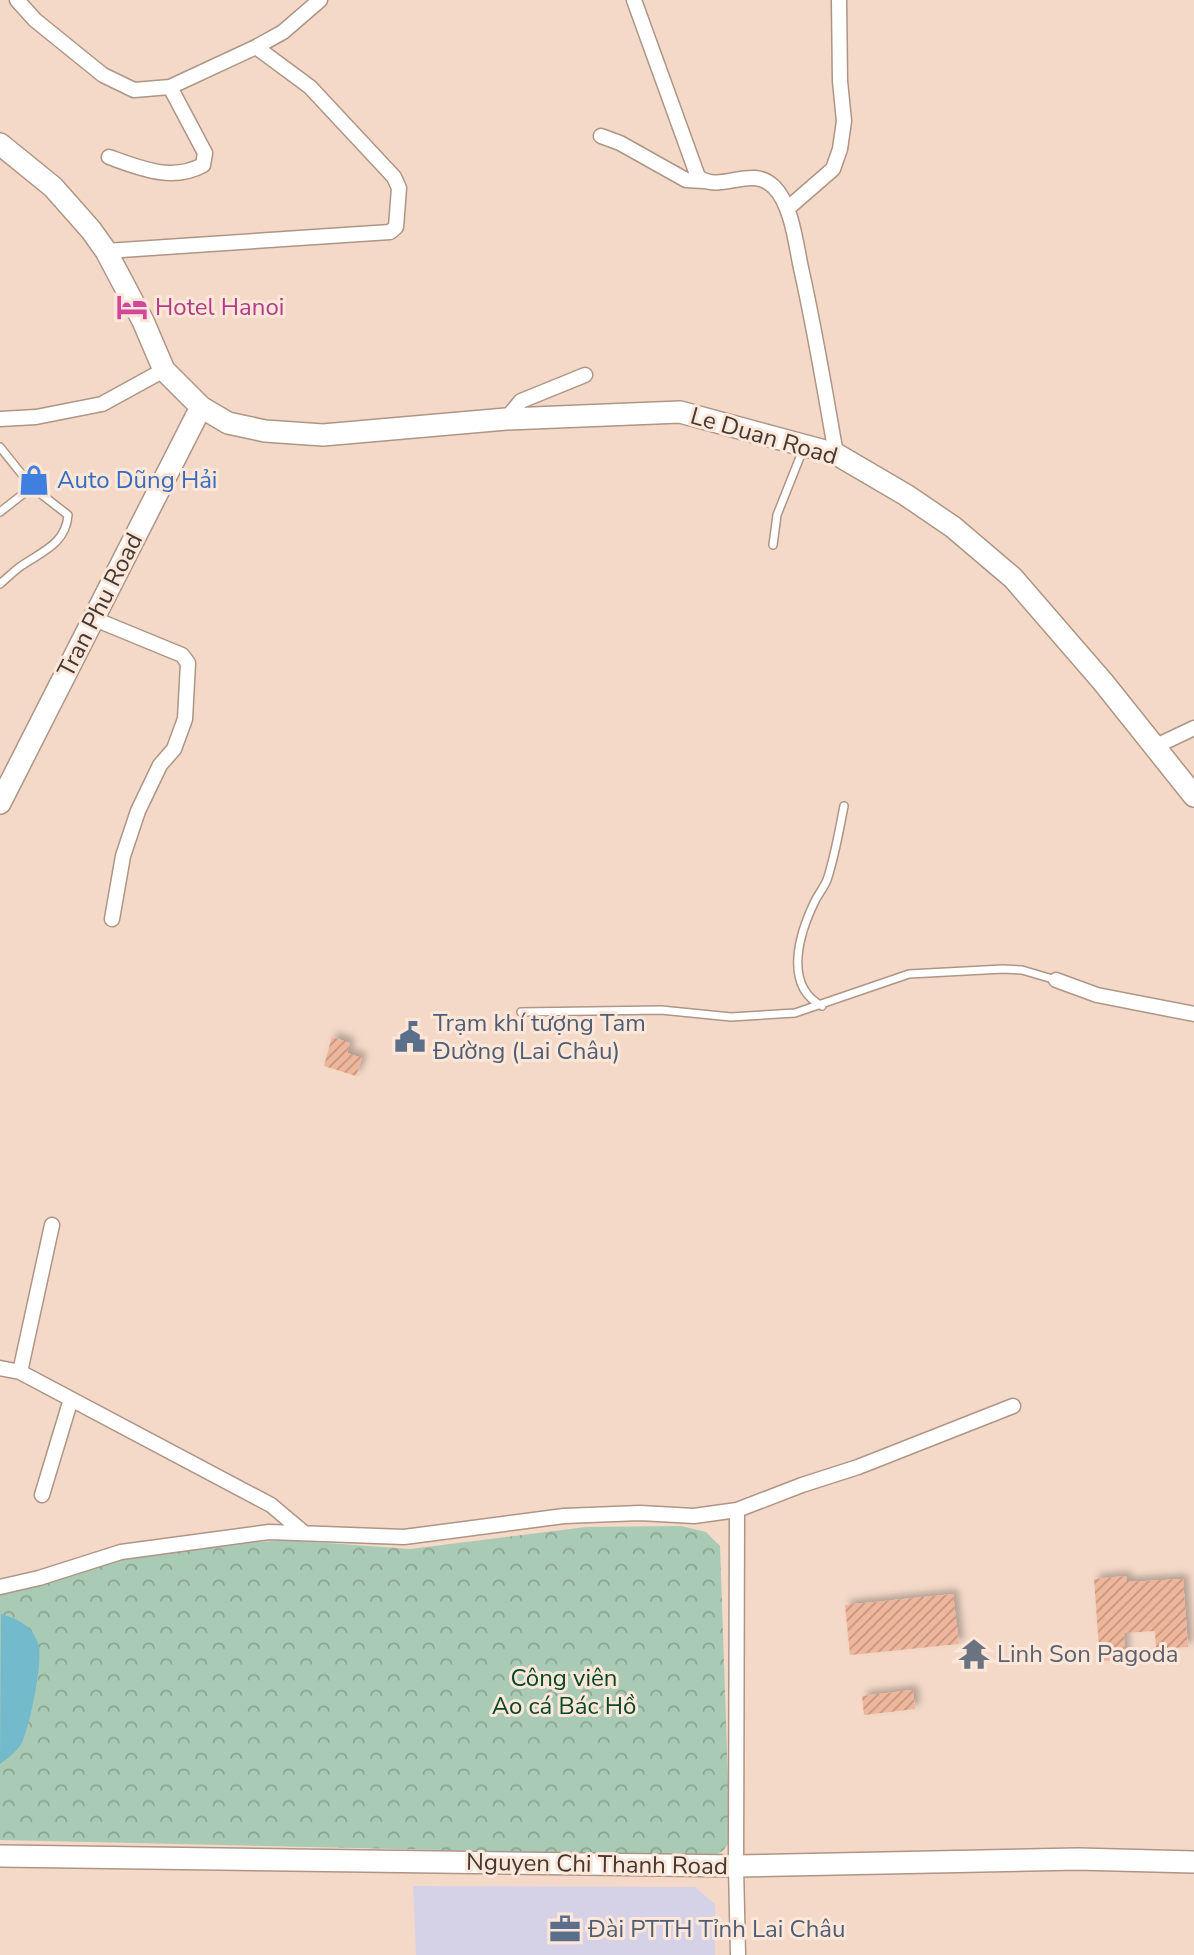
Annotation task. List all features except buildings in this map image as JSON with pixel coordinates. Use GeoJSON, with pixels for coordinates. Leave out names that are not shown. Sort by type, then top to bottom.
{"type":"FeatureCollection","features":[{"type":"Feature","properties":{"kind":"street"},"geometry":{"type":"LineString","coordinates":[[17,0],[35,20],[103,75],[134,90],[170,87],[256,47],[283,32],[320,0]]}},
{"type":"Feature","properties":{"kind":"street"},"geometry":{"type":"LineString","coordinates":[[634,0],[698,177],[704,181]]}},
{"type":"Feature","properties":{"kind":"street"},"geometry":{"type":"LineString","coordinates":[[786,209],[833,169],[840,149],[844,121],[840,81],[840,19],[836,0]]}},
{"type":"Feature","properties":{"kind":"street"},"geometry":{"type":"LineString","coordinates":[[106,251],[390,232],[396,227],[399,187],[394,177],[310,88],[256,47]]}},
{"type":"Feature","properties":{"kind":"street"},"geometry":{"type":"LineString","coordinates":[[109,158],[156,173],[193,171],[203,165],[205,152],[170,87]]}},
{"type":"Feature","properties":{"kind":"street"},"geometry":{"type":"LineString","coordinates":[[601,136],[620,143],[686,180],[721,183],[742,177],[760,179],[774,187],[786,209],[808,298],[836,454]]}},
{"type":"Feature","properties":{"kind":"street"},"geometry":{"type":"LineString","coordinates":[[0,144],[53,187],[91,230],[106,251],[143,321],[164,370],[102,404],[36,417],[0,419]]}},
{"type":"Feature","properties":{"kind":"street","name":"Le Duan Road"},"geometry":{"type":"LineString","coordinates":[[164,370],[201,407],[228,423],[265,431],[323,435],[506,419],[680,412],[836,454],[906,495],[953,527],[1013,578],[1103,682],[1194,796]]}},
{"type":"Feature","properties":{"kind":"street"},"geometry":{"type":"LineString","coordinates":[[506,419],[521,401],[586,375]]}},
{"type":"Feature","properties":{"kind":"street","name":"Tran Phu Road"},"geometry":{"type":"LineString","coordinates":[[0,803],[201,407]]}},
{"type":"Feature","properties":{"kind":"street"},"geometry":{"type":"LineString","coordinates":[[92,618],[181,655],[188,663],[185,719],[174,749],[160,765],[138,811],[122,856],[112,919]]}},
{"type":"Feature","properties":{"kind":"street"},"geometry":{"type":"LineString","coordinates":[[1154,747],[1194,728]]}},
{"type":"Feature","properties":{"kind":"street"},"geometry":{"type":"LineString","coordinates":[[1056,980],[1097,995],[1194,1014]]}},
{"type":"Feature","properties":{"kind":"street"},"geometry":{"type":"LineString","coordinates":[[20,1373],[52,1225]]}},
{"type":"Feature","properties":{"kind":"street"},"geometry":{"type":"LineString","coordinates":[[0,1368],[20,1373],[72,1399],[271,1505],[303,1532]]}},
{"type":"Feature","properties":{"kind":"street"},"geometry":{"type":"LineString","coordinates":[[42,1495],[72,1399]]}},
{"type":"Feature","properties":{"kind":"street"},"geometry":{"type":"LineString","coordinates":[[0,1587],[39,1578],[121,1552],[269,1532],[404,1537],[564,1516],[640,1513],[694,1516],[737,1510],[858,1467],[1013,1406]]}},
{"type":"Feature","properties":{"kind":"street"},"geometry":{"type":"LineString","coordinates":[[737,1510],[738,1955]]}},
{"type":"Feature","properties":{"kind":"street","name":"Nguyen Chi Thanh Road"},"geometry":{"type":"LineString","coordinates":[[0,1856],[736,1866],[1078,1859],[1194,1862]]}},
{"type":"Feature","properties":{"kind":"lane"},"geometry":{"type":"LineString","coordinates":[[0,447],[32,487],[68,515],[67,526],[51,547],[22,565],[0,584]]}},
{"type":"Feature","properties":{"kind":"lane"},"geometry":{"type":"LineString","coordinates":[[773,545],[776,515],[804,447]]}},
{"type":"Feature","properties":{"kind":"lane"},"geometry":{"type":"LineString","coordinates":[[0,512],[32,487]]}},
{"type":"Feature","properties":{"kind":"lane"},"geometry":{"type":"LineString","coordinates":[[822,1006],[804,991],[797,973],[799,948],[816,900],[825,885],[844,806]]}},
{"type":"Feature","properties":{"kind":"lane"},"geometry":{"type":"LineString","coordinates":[[521,1012],[662,1010],[731,1017],[795,1013],[822,1006],[909,974],[1003,969],[1041,974],[1056,980]]}},
{"type":"Feature","properties":{"kind":"shaded area","name":"Đài PTTH Tỉnh Lai Châu"},"geometry":{"type":"Polygon","coordinates":[[[413,1886],[695,1887],[715,1904],[715,1955],[416,1955],[413,1886]]]}},
{"type":"Feature","properties":{"kind":"green space","name":"Công viên Ao cá Bác Hồ"},"geometry":{"type":"Polygon","coordinates":[[[681,1526],[706,1532],[720,1546],[730,1839],[725,1848],[712,1856],[0,1840],[0,1594],[117,1561],[167,1550],[211,1545],[286,1540],[410,1549],[586,1527],[681,1526]]]}},
{"type":"Feature","properties":{"kind":"water"},"geometry":{"type":"Polygon","coordinates":[[[1,1614],[28,1627],[38,1643],[39,1663],[23,1740],[13,1754],[0,1764],[1,1614]]]}},
{"type":"Feature","properties":{"kind":"place","name":"Hotel Hanoi"},"geometry":{"type":"Point","coordinates":[132,307]}},
{"type":"Feature","properties":{"kind":"place","name":"Auto Dũng Hải"},"geometry":{"type":"Point","coordinates":[34,480]}},
{"type":"Feature","properties":{"kind":"place","name":"Trạm khí tượng Tam Đường (Lai Châu)"},"geometry":{"type":"Point","coordinates":[410,1037]}},
{"type":"Feature","properties":{"kind":"place","name":"Linh Son Pagoda"},"geometry":{"type":"Point","coordinates":[974,1654]}},
{"type":"Feature","properties":{"kind":"place","name":"Đài PTTH Tỉnh Lai Châu"},"geometry":{"type":"Point","coordinates":[565,1929]}}]}
